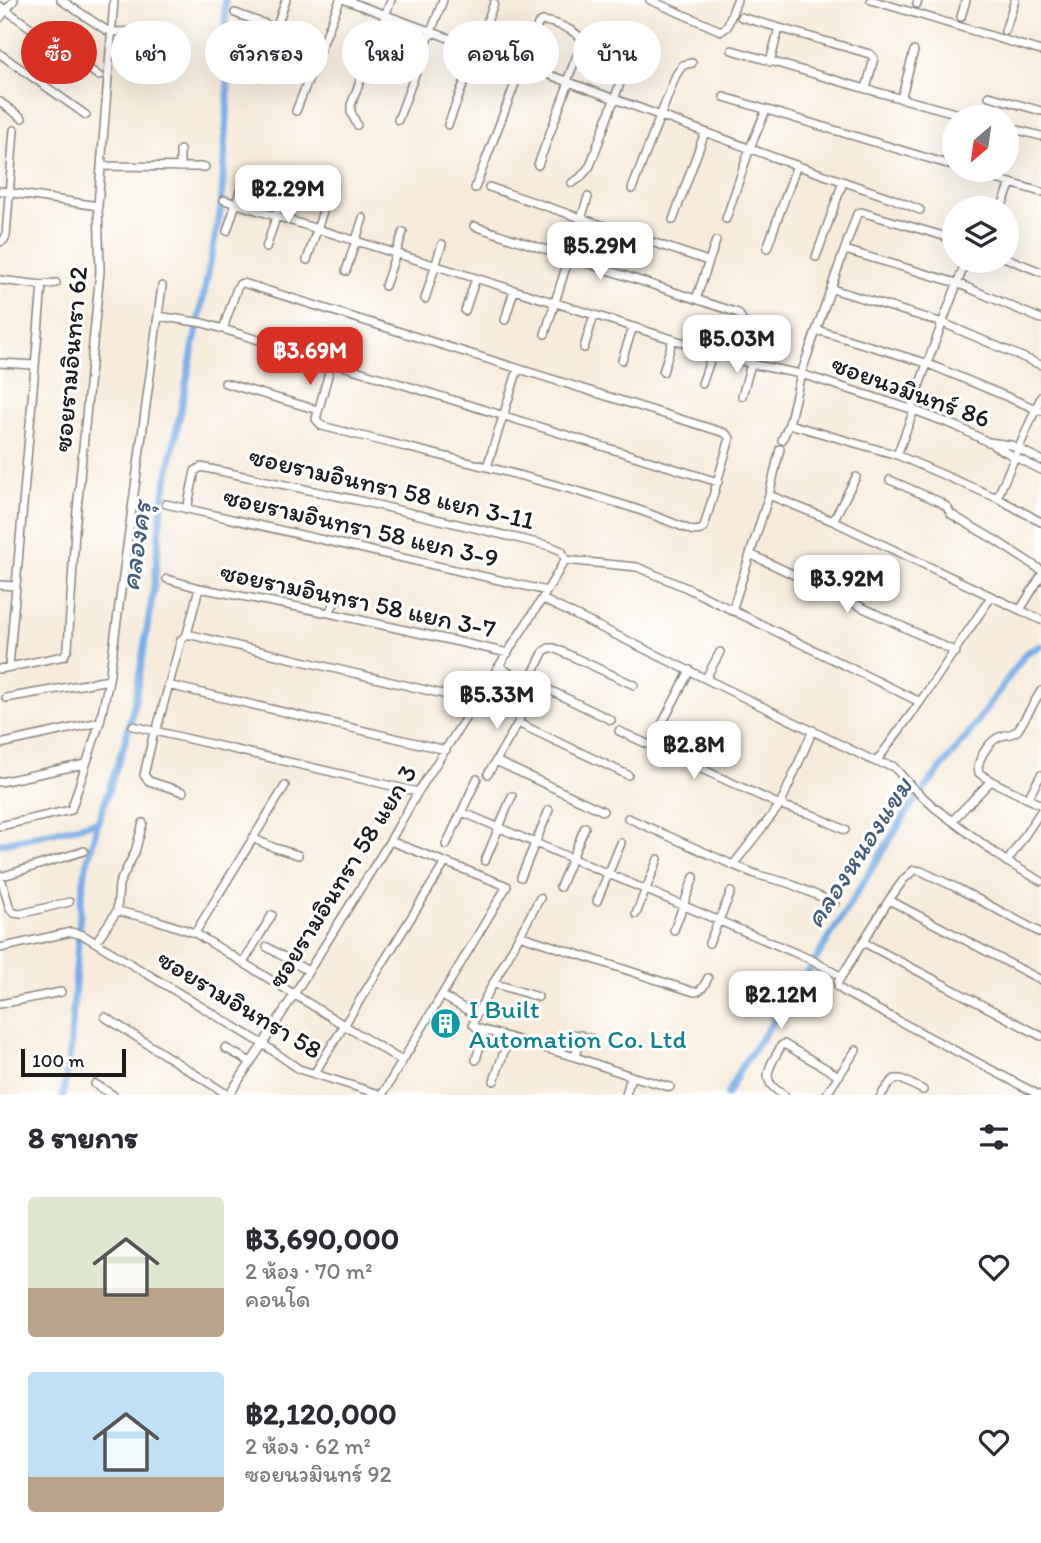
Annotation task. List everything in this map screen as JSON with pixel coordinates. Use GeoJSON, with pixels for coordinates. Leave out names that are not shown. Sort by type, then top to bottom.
{"type":"FeatureCollection","features":[{"type":"Feature","properties":{"kind":"street"},"geometry":{"type":"LineString","coordinates":[[0,18],[3,8],[14,0]]}},
{"type":"Feature","properties":{"kind":"street"},"geometry":{"type":"LineString","coordinates":[[61,0],[109,31]]}},
{"type":"Feature","properties":{"kind":"street","name":"ซอยรามอินทรา 62"},"geometry":{"type":"LineString","coordinates":[[0,669],[64,656],[68,648],[75,531],[100,271],[98,206],[110,53],[109,31],[114,0]]}},
{"type":"Feature","properties":{"kind":"street"},"geometry":{"type":"LineString","coordinates":[[278,21],[286,0]]}},
{"type":"Feature","properties":{"kind":"street"},"geometry":{"type":"LineString","coordinates":[[296,111],[343,0],[443,35]]}},
{"type":"Feature","properties":{"kind":"street"},"geometry":{"type":"LineString","coordinates":[[357,125],[351,105],[391,0]]}},
{"type":"Feature","properties":{"kind":"street"},"geometry":{"type":"LineString","coordinates":[[398,120],[443,0]]}},
{"type":"Feature","properties":{"kind":"street"},"geometry":{"type":"LineString","coordinates":[[650,0],[723,31],[737,0]]}},
{"type":"Feature","properties":{"kind":"street"},"geometry":{"type":"LineString","coordinates":[[871,0],[1041,51]]}},
{"type":"Feature","properties":{"kind":"street"},"geometry":{"type":"LineString","coordinates":[[961,17],[966,0]]}},
{"type":"Feature","properties":{"kind":"street"},"geometry":{"type":"LineString","coordinates":[[1005,31],[1015,0]]}},
{"type":"Feature","properties":{"kind":"street"},"geometry":{"type":"LineString","coordinates":[[487,21],[494,4]]}},
{"type":"Feature","properties":{"kind":"street"},"geometry":{"type":"LineString","coordinates":[[3,8],[99,76]]}},
{"type":"Feature","properties":{"kind":"street"},"geometry":{"type":"LineString","coordinates":[[235,13],[257,21]]}},
{"type":"Feature","properties":{"kind":"street"},"geometry":{"type":"LineString","coordinates":[[741,17],[872,55],[866,89]]}},
{"type":"Feature","properties":{"kind":"street"},"geometry":{"type":"LineString","coordinates":[[538,165],[583,40],[581,36],[559,26]]}},
{"type":"Feature","properties":{"kind":"street"},"geometry":{"type":"LineString","coordinates":[[770,62],[779,28]]}},
{"type":"Feature","properties":{"kind":"street"},"geometry":{"type":"LineString","coordinates":[[732,50],[942,110]]}},
{"type":"Feature","properties":{"kind":"street"},"geometry":{"type":"LineString","coordinates":[[901,99],[914,51]]}},
{"type":"Feature","properties":{"kind":"street"},"geometry":{"type":"LineString","coordinates":[[0,54],[86,115]]}},
{"type":"Feature","properties":{"kind":"street"},"geometry":{"type":"LineString","coordinates":[[632,189],[676,75],[683,65],[692,63]]}},
{"type":"Feature","properties":{"kind":"street"},"geometry":{"type":"LineString","coordinates":[[559,78],[920,210]]}},
{"type":"Feature","properties":{"kind":"street"},"geometry":{"type":"LineString","coordinates":[[448,125],[463,84]]}},
{"type":"Feature","properties":{"kind":"street"},"geometry":{"type":"LineString","coordinates":[[475,188],[515,84]]}},
{"type":"Feature","properties":{"kind":"street"},"geometry":{"type":"LineString","coordinates":[[572,183],[590,166],[620,84]]}},
{"type":"Feature","properties":{"kind":"street"},"geometry":{"type":"LineString","coordinates":[[989,96],[1041,111]]}},
{"type":"Feature","properties":{"kind":"street"},"geometry":{"type":"LineString","coordinates":[[724,97],[942,162]]}},
{"type":"Feature","properties":{"kind":"street"},"geometry":{"type":"LineString","coordinates":[[0,102],[22,118]]}},
{"type":"Feature","properties":{"kind":"street"},"geometry":{"type":"LineString","coordinates":[[726,219],[766,110]]}},
{"type":"Feature","properties":{"kind":"street"},"geometry":{"type":"LineString","coordinates":[[1019,130],[1041,136]]}},
{"type":"Feature","properties":{"kind":"street"},"geometry":{"type":"LineString","coordinates":[[0,242],[6,236],[14,131]]}},
{"type":"Feature","properties":{"kind":"street"},"geometry":{"type":"LineString","coordinates":[[673,220],[705,132]]}},
{"type":"Feature","properties":{"kind":"street"},"geometry":{"type":"LineString","coordinates":[[180,150],[180,167]]}},
{"type":"Feature","properties":{"kind":"street"},"geometry":{"type":"LineString","coordinates":[[767,248],[797,165]]}},
{"type":"Feature","properties":{"kind":"street"},"geometry":{"type":"LineString","coordinates":[[102,166],[205,167]]}},
{"type":"Feature","properties":{"kind":"street"},"geometry":{"type":"LineString","coordinates":[[816,257],[843,181]]}},
{"type":"Feature","properties":{"kind":"street"},"geometry":{"type":"LineString","coordinates":[[227,231],[243,182]]}},
{"type":"Feature","properties":{"kind":"street"},"geometry":{"type":"LineString","coordinates":[[1008,182],[1041,191]]}},
{"type":"Feature","properties":{"kind":"street"},"geometry":{"type":"LineString","coordinates":[[1006,196],[1011,183]]}},
{"type":"Feature","properties":{"kind":"street"},"geometry":{"type":"LineString","coordinates":[[489,187],[708,261]]}},
{"type":"Feature","properties":{"kind":"street"},"geometry":{"type":"LineString","coordinates":[[0,191],[98,206]]}},
{"type":"Feature","properties":{"kind":"street"},"geometry":{"type":"LineString","coordinates":[[266,248],[284,192]]}},
{"type":"Feature","properties":{"kind":"street"},"geometry":{"type":"LineString","coordinates":[[545,334],[588,197]]}},
{"type":"Feature","properties":{"kind":"street","name":"ซอยนวมินทร์ 86"},"geometry":{"type":"LineString","coordinates":[[224,200],[751,364],[802,374],[913,409],[988,442],[1011,445],[1041,470]]}},
{"type":"Feature","properties":{"kind":"street"},"geometry":{"type":"LineString","coordinates":[[307,260],[326,202]]}},
{"type":"Feature","properties":{"kind":"street"},"geometry":{"type":"LineString","coordinates":[[782,440],[857,214],[861,212],[942,236]]}},
{"type":"Feature","properties":{"kind":"street"},"geometry":{"type":"LineString","coordinates":[[346,271],[363,218]]}},
{"type":"Feature","properties":{"kind":"street"},"geometry":{"type":"LineString","coordinates":[[474,226],[740,314],[743,319],[733,358]]}},
{"type":"Feature","properties":{"kind":"street"},"geometry":{"type":"LineString","coordinates":[[385,286],[403,232]]}},
{"type":"Feature","properties":{"kind":"street"},"geometry":{"type":"LineString","coordinates":[[696,299],[716,241]]}},
{"type":"Feature","properties":{"kind":"street"},"geometry":{"type":"LineString","coordinates":[[425,299],[442,244]]}},
{"type":"Feature","properties":{"kind":"street"},"geometry":{"type":"LineString","coordinates":[[845,250],[957,283],[1041,319]]}},
{"type":"Feature","properties":{"kind":"street"},"geometry":{"type":"LineString","coordinates":[[1019,263],[1041,272]]}},
{"type":"Feature","properties":{"kind":"street"},"geometry":{"type":"LineString","coordinates":[[897,455],[926,363],[961,273]]}},
{"type":"Feature","properties":{"kind":"street"},"geometry":{"type":"LineString","coordinates":[[465,311],[476,278]]}},
{"type":"Feature","properties":{"kind":"street"},"geometry":{"type":"LineString","coordinates":[[0,280],[42,285],[56,283]]}},
{"type":"Feature","properties":{"kind":"street"},"geometry":{"type":"LineString","coordinates":[[223,329],[237,288],[243,283],[725,433],[730,438],[704,527],[698,531],[609,500],[322,426],[316,419],[332,361]]}},
{"type":"Feature","properties":{"kind":"street"},"geometry":{"type":"LineString","coordinates":[[9,667],[42,285]]}},
{"type":"Feature","properties":{"kind":"street"},"geometry":{"type":"LineString","coordinates":[[0,826],[71,810],[100,722],[109,680],[162,286]]}},
{"type":"Feature","properties":{"kind":"street"},"geometry":{"type":"LineString","coordinates":[[832,289],[943,323],[1041,365]]}},
{"type":"Feature","properties":{"kind":"street"},"geometry":{"type":"LineString","coordinates":[[505,320],[514,290]]}},
{"type":"Feature","properties":{"kind":"street"},"geometry":{"type":"LineString","coordinates":[[584,348],[594,315]]}},
{"type":"Feature","properties":{"kind":"street"},"geometry":{"type":"LineString","coordinates":[[158,316],[203,323],[332,361],[718,482]]}},
{"type":"Feature","properties":{"kind":"street"},"geometry":{"type":"LineString","coordinates":[[622,360],[633,327]]}},
{"type":"Feature","properties":{"kind":"street"},"geometry":{"type":"LineString","coordinates":[[817,330],[926,363],[1039,410]]}},
{"type":"Feature","properties":{"kind":"street"},"geometry":{"type":"LineString","coordinates":[[663,372],[673,339]]}},
{"type":"Feature","properties":{"kind":"street"},"geometry":{"type":"LineString","coordinates":[[702,384],[713,352]]}},
{"type":"Feature","properties":{"kind":"street"},"geometry":{"type":"LineString","coordinates":[[0,363],[35,365]]}},
{"type":"Feature","properties":{"kind":"street"},"geometry":{"type":"LineString","coordinates":[[741,396],[751,364]]}},
{"type":"Feature","properties":{"kind":"street"},"geometry":{"type":"LineString","coordinates":[[487,467],[518,369]]}},
{"type":"Feature","properties":{"kind":"street"},"geometry":{"type":"LineString","coordinates":[[226,383],[318,410]]}},
{"type":"Feature","properties":{"kind":"street"},"geometry":{"type":"LineString","coordinates":[[997,498],[1022,439],[1039,410],[1041,397]]}},
{"type":"Feature","properties":{"kind":"street"},"geometry":{"type":"LineString","coordinates":[[789,424],[897,455],[997,498],[1041,522]]}},
{"type":"Feature","properties":{"kind":"street"},"geometry":{"type":"LineString","coordinates":[[732,611],[769,495],[780,449]]}},
{"type":"Feature","properties":{"kind":"street","name":"ซอยนวมินทร์ 86"},"geometry":{"type":"LineString","coordinates":[[1018,453],[1041,460]]}},
{"type":"Feature","properties":{"kind":"street","name":"ซอยรามอินทรา 58 แยก 3-11"},"geometry":{"type":"LineString","coordinates":[[187,509],[195,471],[201,467],[550,546],[562,551],[565,560]]}},
{"type":"Feature","properties":{"kind":"street"},"geometry":{"type":"LineString","coordinates":[[833,521],[856,477]]}},
{"type":"Feature","properties":{"kind":"street"},"geometry":{"type":"LineString","coordinates":[[890,480],[940,502],[951,514],[1041,570]]}},
{"type":"Feature","properties":{"kind":"street"},"geometry":{"type":"LineString","coordinates":[[769,495],[833,521],[1041,620]]}},
{"type":"Feature","properties":{"kind":"street","name":"ซอยรามอินทรา 58 แยก 3-9"},"geometry":{"type":"LineString","coordinates":[[166,504],[547,591]]}},
{"type":"Feature","properties":{"kind":"street"},"geometry":{"type":"LineString","coordinates":[[750,554],[956,652]]}},
{"type":"Feature","properties":{"kind":"street"},"geometry":{"type":"LineString","coordinates":[[565,560],[637,567],[687,588],[920,702]]}},
{"type":"Feature","properties":{"kind":"street","name":"ซอยรามอินทรา 58 แยก 3"},"geometry":{"type":"LineString","coordinates":[[229,1095],[565,560]]}},
{"type":"Feature","properties":{"kind":"street"},"geometry":{"type":"LineString","coordinates":[[1020,610],[1041,576]]}},
{"type":"Feature","properties":{"kind":"street","name":"ซอยรามอินทรา 58 แยก 3-7"},"geometry":{"type":"LineString","coordinates":[[167,579],[508,653]]}},
{"type":"Feature","properties":{"kind":"street"},"geometry":{"type":"LineString","coordinates":[[0,585],[15,586]]}},
{"type":"Feature","properties":{"kind":"street"},"geometry":{"type":"LineString","coordinates":[[183,792],[149,781],[144,775],[181,640],[187,634],[199,588]]}},
{"type":"Feature","properties":{"kind":"street"},"geometry":{"type":"LineString","coordinates":[[329,614],[337,600],[352,596]]}},
{"type":"Feature","properties":{"kind":"street"},"geometry":{"type":"LineString","coordinates":[[876,762],[956,652],[991,597]]}},
{"type":"Feature","properties":{"kind":"street"},"geometry":{"type":"LineString","coordinates":[[542,599],[876,762],[893,766],[913,788],[952,821],[1006,862],[1041,881]]}},
{"type":"Feature","properties":{"kind":"street"},"geometry":{"type":"LineString","coordinates":[[187,634],[477,702]]}},
{"type":"Feature","properties":{"kind":"street"},"geometry":{"type":"LineString","coordinates":[[488,774],[518,723],[527,698],[535,693],[533,681],[544,651],[554,648],[634,685]]}},
{"type":"Feature","properties":{"kind":"street"},"geometry":{"type":"LineString","coordinates":[[706,678],[720,652]]}},
{"type":"Feature","properties":{"kind":"street"},"geometry":{"type":"LineString","coordinates":[[499,666],[520,680],[533,681],[611,720]]}},
{"type":"Feature","properties":{"kind":"street"},"geometry":{"type":"LineString","coordinates":[[651,745],[690,670]]}},
{"type":"Feature","properties":{"kind":"street"},"geometry":{"type":"LineString","coordinates":[[494,675],[516,689]]}},
{"type":"Feature","properties":{"kind":"street"},"geometry":{"type":"LineString","coordinates":[[6,698],[109,680]]}},
{"type":"Feature","properties":{"kind":"street"},"geometry":{"type":"LineString","coordinates":[[520,680],[516,689],[518,695],[527,698]]}},
{"type":"Feature","properties":{"kind":"street"},"geometry":{"type":"LineString","coordinates":[[168,685],[446,750]]}},
{"type":"Feature","properties":{"kind":"street"},"geometry":{"type":"LineString","coordinates":[[1041,691],[1018,730],[995,739],[979,761],[978,767],[979,773],[991,781],[1041,805]]}},
{"type":"Feature","properties":{"kind":"street"},"geometry":{"type":"LineString","coordinates":[[0,744],[100,722]]}},
{"type":"Feature","properties":{"kind":"street"},"geometry":{"type":"LineString","coordinates":[[518,723],[628,775]]}},
{"type":"Feature","properties":{"kind":"street"},"geometry":{"type":"LineString","coordinates":[[133,726],[418,792]]}},
{"type":"Feature","properties":{"kind":"street"},"geometry":{"type":"LineString","coordinates":[[733,865],[780,805],[813,730]]}},
{"type":"Feature","properties":{"kind":"street"},"geometry":{"type":"LineString","coordinates":[[619,731],[780,805],[813,815],[845,830]]}},
{"type":"Feature","properties":{"kind":"street"},"geometry":{"type":"LineString","coordinates":[[496,761],[603,811]]}},
{"type":"Feature","properties":{"kind":"street"},"geometry":{"type":"LineString","coordinates":[[0,782],[85,764]]}},
{"type":"Feature","properties":{"kind":"street"},"geometry":{"type":"LineString","coordinates":[[1028,798],[1041,775]]}},
{"type":"Feature","properties":{"kind":"street"},"geometry":{"type":"LineString","coordinates":[[446,845],[477,779]]}},
{"type":"Feature","properties":{"kind":"street"},"geometry":{"type":"LineString","coordinates":[[952,821],[991,781]]}},
{"type":"Feature","properties":{"kind":"street"},"geometry":{"type":"LineString","coordinates":[[195,933],[285,786]]}},
{"type":"Feature","properties":{"kind":"street"},"geometry":{"type":"LineString","coordinates":[[485,861],[512,796]]}},
{"type":"Feature","properties":{"kind":"street"},"geometry":{"type":"LineString","coordinates":[[521,877],[549,810]]}},
{"type":"Feature","properties":{"kind":"street"},"geometry":{"type":"LineString","coordinates":[[1006,862],[1041,811]]}},
{"type":"Feature","properties":{"kind":"street"},"geometry":{"type":"LineString","coordinates":[[462,812],[719,920],[815,962],[840,976]]}},
{"type":"Feature","properties":{"kind":"street"},"geometry":{"type":"LineString","coordinates":[[628,818],[733,865],[788,883],[835,904]]}},
{"type":"Feature","properties":{"kind":"street"},"geometry":{"type":"LineString","coordinates":[[96,942],[117,911],[120,884],[135,852],[143,823]]}},
{"type":"Feature","properties":{"kind":"street"},"geometry":{"type":"LineString","coordinates":[[560,887],[585,827]]}},
{"type":"Feature","properties":{"kind":"street"},"geometry":{"type":"LineString","coordinates":[[253,838],[298,855]]}},
{"type":"Feature","properties":{"kind":"street"},"geometry":{"type":"LineString","coordinates":[[382,1095],[508,886],[390,841]]}},
{"type":"Feature","properties":{"kind":"street"},"geometry":{"type":"LineString","coordinates":[[597,901],[621,843]]}},
{"type":"Feature","properties":{"kind":"street"},"geometry":{"type":"LineString","coordinates":[[69,901],[17,914],[10,909],[0,876],[84,851]]}},
{"type":"Feature","properties":{"kind":"street"},"geometry":{"type":"LineString","coordinates":[[636,914],[657,859]]}},
{"type":"Feature","properties":{"kind":"street"},"geometry":{"type":"LineString","coordinates":[[314,1074],[445,863]]}},
{"type":"Feature","properties":{"kind":"street"},"geometry":{"type":"LineString","coordinates":[[1040,1095],[846,993],[838,987],[838,982],[889,900],[914,870],[957,888],[1041,933]]}},
{"type":"Feature","properties":{"kind":"street"},"geometry":{"type":"LineString","coordinates":[[674,930],[694,877]]}},
{"type":"Feature","properties":{"kind":"street"},"geometry":{"type":"LineString","coordinates":[[709,943],[731,892]]}},
{"type":"Feature","properties":{"kind":"street"},"geometry":{"type":"LineString","coordinates":[[540,898],[472,1024],[670,1087]]}},
{"type":"Feature","properties":{"kind":"street"},"geometry":{"type":"LineString","coordinates":[[889,900],[1041,980]]}},
{"type":"Feature","properties":{"kind":"street"},"geometry":{"type":"LineString","coordinates":[[117,911],[195,933],[402,1061]]}},
{"type":"Feature","properties":{"kind":"street"},"geometry":{"type":"LineString","coordinates":[[243,963],[272,915]]}},
{"type":"Feature","properties":{"kind":"street","name":"ซอยรามอินทรา 58"},"geometry":{"type":"LineString","coordinates":[[0,948],[71,932],[83,935],[263,1044],[299,1069],[382,1095]]}},
{"type":"Feature","properties":{"kind":"street"},"geometry":{"type":"LineString","coordinates":[[519,935],[694,992],[699,992],[708,978]]}},
{"type":"Feature","properties":{"kind":"street"},"geometry":{"type":"LineString","coordinates":[[863,942],[1041,1036]]}},
{"type":"Feature","properties":{"kind":"street"},"geometry":{"type":"LineString","coordinates":[[267,947],[308,971]]}},
{"type":"Feature","properties":{"kind":"street"},"geometry":{"type":"LineString","coordinates":[[493,983],[538,997]]}},
{"type":"Feature","properties":{"kind":"street"},"geometry":{"type":"LineString","coordinates":[[0,1004],[61,992]]}},
{"type":"Feature","properties":{"kind":"street"},"geometry":{"type":"LineString","coordinates":[[442,996],[476,1015]]}},
{"type":"Feature","properties":{"kind":"street"},"geometry":{"type":"LineString","coordinates":[[105,1017],[229,1095]]}},
{"type":"Feature","properties":{"kind":"street"},"geometry":{"type":"LineString","coordinates":[[476,1060],[484,1030]]}},
{"type":"Feature","properties":{"kind":"street"},"geometry":{"type":"LineString","coordinates":[[575,1057],[577,1035],[593,1039]]}},
{"type":"Feature","properties":{"kind":"street"},"geometry":{"type":"LineString","coordinates":[[494,1082],[509,1037]]}},
{"type":"Feature","properties":{"kind":"street"},"geometry":{"type":"LineString","coordinates":[[779,1094],[767,1079],[767,1073],[784,1044],[839,1076]]}},
{"type":"Feature","properties":{"kind":"street"},"geometry":{"type":"LineString","coordinates":[[225,1048],[251,1062]]}},
{"type":"Feature","properties":{"kind":"street"},"geometry":{"type":"LineString","coordinates":[[826,1095],[856,1050]]}},
{"type":"Feature","properties":{"kind":"street"},"geometry":{"type":"LineString","coordinates":[[626,1095],[631,1076]]}},
{"type":"Feature","properties":{"kind":"street"},"geometry":{"type":"LineString","coordinates":[[881,1095],[895,1079],[901,1079],[923,1090]]}},
{"type":"Feature","properties":{"kind":"street"},"geometry":{"type":"LineString","coordinates":[[95,1084],[113,1095]]}},
{"type":"Feature","properties":{"kind":"waterway","name":"คลองครุ"},"geometry":{"type":"LineString","coordinates":[[63,1095],[70,1053],[81,900],[86,867],[125,742],[136,696],[154,586],[162,504],[221,208],[228,100],[225,0]]}},
{"type":"Feature","properties":{"kind":"waterway","name":"คลองหนองแขม"},"geometry":{"type":"LineString","coordinates":[[727,1095],[740,1069],[808,972],[910,807],[967,736],[1026,653],[1041,646]]}},
{"type":"Feature","properties":{"kind":"waterway"},"geometry":{"type":"LineString","coordinates":[[0,844],[98,822]]}},
{"type":"Feature","properties":{"kind":"place","name":"I Built Automation Co. Ltd"},"geometry":{"type":"Point","coordinates":[446,1024]}}]}
